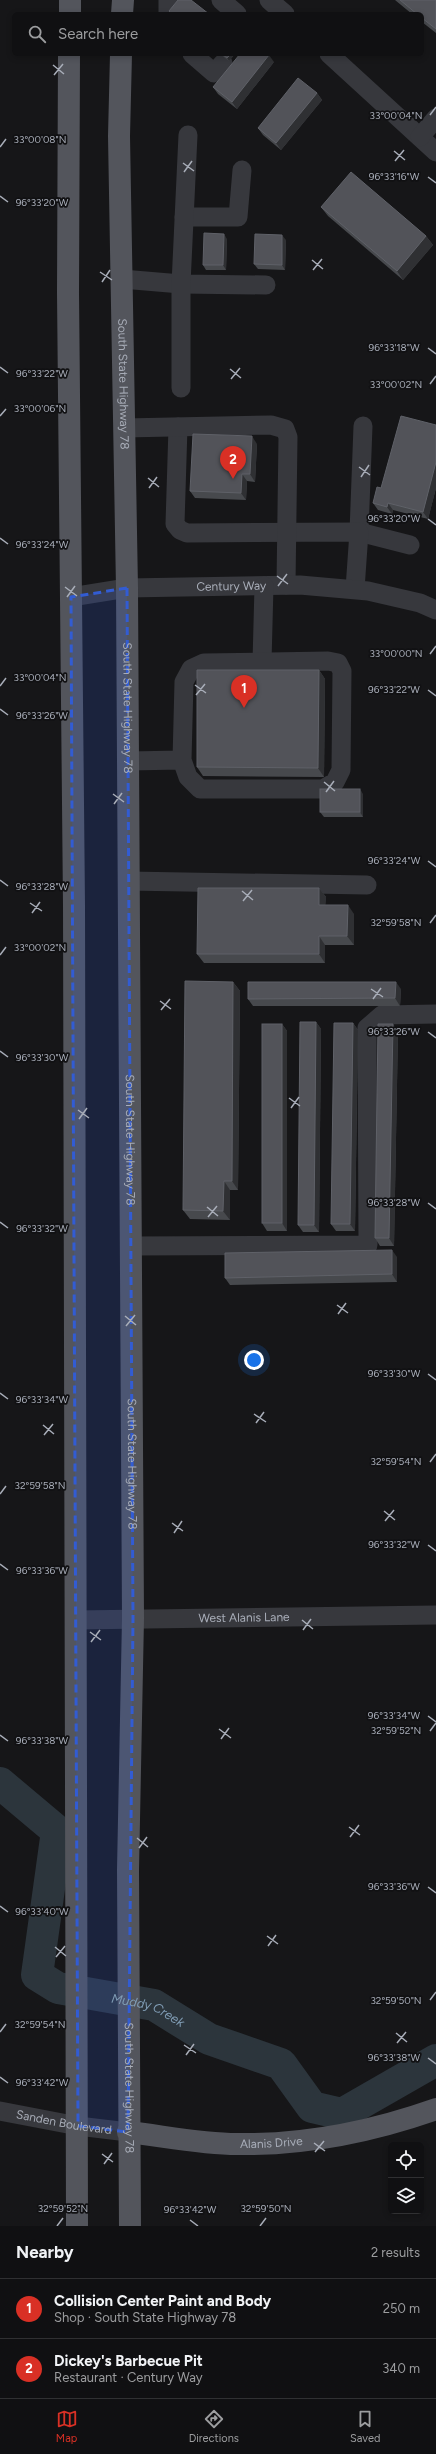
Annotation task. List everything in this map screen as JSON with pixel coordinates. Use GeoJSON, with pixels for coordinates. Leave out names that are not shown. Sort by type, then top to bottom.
{"type":"FeatureCollection","features":[{"type":"Feature","properties":{"kind":"main road"},"geometry":{"type":"LineString","coordinates":[[70,0],[70,12]]}},
{"type":"Feature","properties":{"kind":"main road"},"geometry":{"type":"LineString","coordinates":[[122,0],[122,12]]}},
{"type":"Feature","properties":{"kind":"main road"},"geometry":{"type":"LineString","coordinates":[[69,56],[68,293],[74,906],[75,1620],[78,2126],[77,2226]]}},
{"type":"Feature","properties":{"kind":"main road","name":"South State Highway 78"},"geometry":{"type":"LineString","coordinates":[[121,56],[120,136],[127,588],[133,1618],[128,2030],[130,2226]]}},
{"type":"Feature","properties":{"kind":"main road","name":"Alanis Drive"},"geometry":{"type":"LineString","coordinates":[[128,2132],[235,2144],[294,2143],[362,2131],[436,2109]]}},
{"type":"Feature","properties":{"kind":"street"},"geometry":{"type":"LineString","coordinates":[[168,0],[168,12]]}},
{"type":"Feature","properties":{"kind":"street"},"geometry":{"type":"LineString","coordinates":[[194,56],[214,73],[223,63]]}},
{"type":"Feature","properties":{"kind":"street"},"geometry":{"type":"LineString","coordinates":[[330,56],[436,152]]}},
{"type":"Feature","properties":{"kind":"street"},"geometry":{"type":"LineString","coordinates":[[420,137],[436,118]]}},
{"type":"Feature","properties":{"kind":"street"},"geometry":{"type":"LineString","coordinates":[[181,388],[181,284],[188,135]]}},
{"type":"Feature","properties":{"kind":"street"},"geometry":{"type":"LineString","coordinates":[[184,217],[238,217],[242,170]]}},
{"type":"Feature","properties":{"kind":"street"},"geometry":{"type":"LineString","coordinates":[[122,279],[181,284],[266,286]]}},
{"type":"Feature","properties":{"kind":"street"},"geometry":{"type":"LineString","coordinates":[[124,428],[272,425],[284,429],[288,437],[288,533],[286,585]]}},
{"type":"Feature","properties":{"kind":"street"},"geometry":{"type":"LineString","coordinates":[[355,589],[359,532],[363,426]]}},
{"type":"Feature","properties":{"kind":"street"},"geometry":{"type":"LineString","coordinates":[[178,427],[175,524],[180,530],[187,533],[359,532],[410,545]]}},
{"type":"Feature","properties":{"kind":"street","name":"Century Way"},"geometry":{"type":"LineString","coordinates":[[71,597],[127,588],[286,585],[355,589],[420,603],[436,610]]}},
{"type":"Feature","properties":{"kind":"street"},"geometry":{"type":"LineString","coordinates":[[262,662],[264,586]]}},
{"type":"Feature","properties":{"kind":"street"},"geometry":{"type":"LineString","coordinates":[[328,661],[338,663],[342,671],[341,770],[335,782],[323,789],[200,789],[188,778],[182,760],[184,682],[192,669],[204,663],[328,661]]}},
{"type":"Feature","properties":{"kind":"street"},"geometry":{"type":"LineString","coordinates":[[128,761],[182,760]]}},
{"type":"Feature","properties":{"kind":"street"},"geometry":{"type":"LineString","coordinates":[[128,881],[367,885]]}},
{"type":"Feature","properties":{"kind":"street"},"geometry":{"type":"LineString","coordinates":[[130,1246],[368,1245],[367,1028],[382,1015],[436,1014]]}},
{"type":"Feature","properties":{"kind":"street","name":"West Alanis Lane"},"geometry":{"type":"LineString","coordinates":[[75,1620],[436,1615]]}},
{"type":"Feature","properties":{"kind":"street","name":"Sanden Boulevard"},"geometry":{"type":"LineString","coordinates":[[0,2111],[78,2126],[128,2132]]}},
{"type":"Feature","properties":{"kind":"highlighted area"},"geometry":{"type":"Polygon","coordinates":[[[127,588],[133,1618],[128,2132],[78,2126],[71,597],[127,588]]]}},
{"type":"Feature","properties":{"kind":"building"},"geometry":{"type":"Polygon","coordinates":[[[178,0],[191,0],[206,12],[170,12],[169,11],[178,0]]]}},
{"type":"Feature","properties":{"kind":"building"},"geometry":{"type":"Polygon","coordinates":[[[400,0],[436,0],[436,29],[424,20],[424,12],[415,12],[400,0]]]}},
{"type":"Feature","properties":{"kind":"building"},"geometry":{"type":"Polygon","coordinates":[[[238,56],[268,56],[232,102],[213,87],[238,56]]]}},
{"type":"Feature","properties":{"kind":"building"},"geometry":{"type":"Polygon","coordinates":[[[298,78],[317,93],[276,143],[258,128],[298,78]]]}},
{"type":"Feature","properties":{"kind":"building"},"geometry":{"type":"Polygon","coordinates":[[[351,172],[426,236],[397,271],[321,207],[351,172]]]}},
{"type":"Feature","properties":{"kind":"building"},"geometry":{"type":"Polygon","coordinates":[[[204,233],[224,234],[223,265],[203,265],[204,233]]]}},
{"type":"Feature","properties":{"kind":"building"},"geometry":{"type":"Polygon","coordinates":[[[255,234],[282,235],[282,265],[254,264],[255,234]]]}},
{"type":"Feature","properties":{"kind":"building"},"geometry":{"type":"Polygon","coordinates":[[[401,416],[436,425],[436,462],[423,512],[388,503],[387,507],[373,503],[377,487],[381,488],[401,416]]]}},
{"type":"Feature","properties":{"kind":"building"},"geometry":{"type":"Polygon","coordinates":[[[193,434],[252,436],[250,474],[242,474],[241,493],[190,491],[193,434]]]}},
{"type":"Feature","properties":{"kind":"building"},"geometry":{"type":"Polygon","coordinates":[[[197,670],[319,670],[318,768],[197,767],[197,670]]]}},
{"type":"Feature","properties":{"kind":"building"},"geometry":{"type":"Polygon","coordinates":[[[320,789],[360,789],[360,812],[320,812],[320,789]]]}},
{"type":"Feature","properties":{"kind":"building"},"geometry":{"type":"Polygon","coordinates":[[[198,888],[319,888],[319,905],[348,905],[347,936],[319,936],[319,954],[197,954],[198,888]]]}},
{"type":"Feature","properties":{"kind":"building"},"geometry":{"type":"Polygon","coordinates":[[[185,981],[233,982],[232,1181],[224,1181],[223,1211],[183,1210],[185,981]]]}},
{"type":"Feature","properties":{"kind":"building"},"geometry":{"type":"Polygon","coordinates":[[[248,982],[396,982],[395,998],[248,999],[248,982]]]}},
{"type":"Feature","properties":{"kind":"building"},"geometry":{"type":"Polygon","coordinates":[[[300,1022],[316,1022],[314,1225],[298,1225],[300,1022]]]}},
{"type":"Feature","properties":{"kind":"building"},"geometry":{"type":"Polygon","coordinates":[[[334,1023],[353,1023],[350,1224],[331,1224],[334,1023]]]}},
{"type":"Feature","properties":{"kind":"building"},"geometry":{"type":"Polygon","coordinates":[[[262,1024],[282,1024],[282,1223],[262,1223],[262,1024]]]}},
{"type":"Feature","properties":{"kind":"building"},"geometry":{"type":"Polygon","coordinates":[[[378,1024],[393,1024],[389,1238],[375,1238],[378,1024]]]}},
{"type":"Feature","properties":{"kind":"building"},"geometry":{"type":"Polygon","coordinates":[[[392,1250],[392,1274],[225,1278],[225,1253],[392,1250]]]}},
{"type":"Feature","properties":{"kind":"waterway","name":"Muddy Creek"},"geometry":{"type":"LineString","coordinates":[[0,1783],[57,1831],[37,1975],[58,1988],[154,2005],[209,2039],[281,2064],[312,2107],[342,2114],[436,2060]]}},
{"type":"Feature","properties":{"kind":"place","name":"Dickey's Barbecue Pit"},"geometry":{"type":"Point","coordinates":[233,479]}},
{"type":"Feature","properties":{"kind":"place","name":"Collision Center Paint and Body"},"geometry":{"type":"Point","coordinates":[244,708]}}]}
